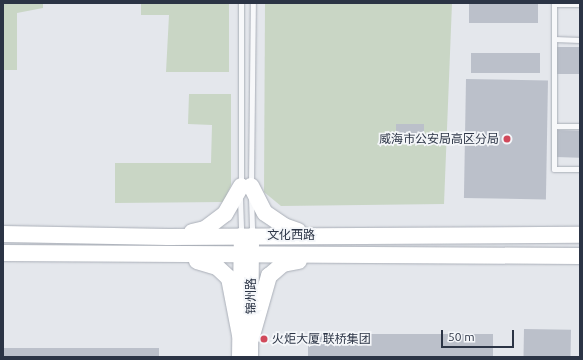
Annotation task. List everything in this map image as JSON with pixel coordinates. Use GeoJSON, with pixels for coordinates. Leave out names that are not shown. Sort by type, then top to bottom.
{"type":"FeatureCollection","features":[{"type":"Feature","properties":{"kind":"main road"},"geometry":{"type":"LineString","coordinates":[[168,237],[215,223],[231,206],[246,186],[265,213],[276,222],[295,230],[325,235]]}},
{"type":"Feature","properties":{"kind":"main road","name":"文化西路"},"geometry":{"type":"LineString","coordinates":[[3,234],[168,237],[246,235],[580,235]]}},
{"type":"Feature","properties":{"kind":"main road","name":"锦州路"},"geometry":{"type":"LineString","coordinates":[[239,357],[245,337],[246,235]]}},
{"type":"Feature","properties":{"kind":"main road","name":"文化西路"},"geometry":{"type":"LineString","coordinates":[[3,253],[159,256],[580,256]]}},
{"type":"Feature","properties":{"kind":"main road"},"geometry":{"type":"LineString","coordinates":[[159,256],[203,262],[224,271],[234,291],[245,337]]}},
{"type":"Feature","properties":{"kind":"main road"},"geometry":{"type":"LineString","coordinates":[[245,337],[269,276],[283,264],[325,256]]}},
{"type":"Feature","properties":{"kind":"main road","name":"锦州路"},"geometry":{"type":"LineString","coordinates":[[245,337],[251,357]]}},
{"type":"Feature","properties":{"kind":"lane"},"geometry":{"type":"LineString","coordinates":[[241,3],[246,235]]}},
{"type":"Feature","properties":{"kind":"lane"},"geometry":{"type":"LineString","coordinates":[[246,235],[246,186],[253,3]]}},
{"type":"Feature","properties":{"kind":"lane"},"geometry":{"type":"LineString","coordinates":[[580,4],[554,4],[554,169],[580,169]]}},
{"type":"Feature","properties":{"kind":"lane"},"geometry":{"type":"LineString","coordinates":[[554,40],[580,40]]}},
{"type":"Feature","properties":{"kind":"lane"},"geometry":{"type":"LineString","coordinates":[[554,126],[580,126]]}},
{"type":"Feature","properties":{"kind":"green space"},"geometry":{"type":"Polygon","coordinates":[[[3,3],[43,3],[43,8],[17,13],[17,70],[3,70],[3,3]]]}},
{"type":"Feature","properties":{"kind":"green space"},"geometry":{"type":"Polygon","coordinates":[[[141,3],[229,3],[229,72],[166,72],[169,15],[141,15],[141,3]]]}},
{"type":"Feature","properties":{"kind":"green space"},"geometry":{"type":"Polygon","coordinates":[[[265,3],[452,3],[444,204],[281,206],[264,192],[265,3]]]}},
{"type":"Feature","properties":{"kind":"green space"},"geometry":{"type":"Polygon","coordinates":[[[189,94],[231,94],[231,185],[224,202],[115,203],[115,163],[211,163],[212,125],[188,124],[189,94]]]}},
{"type":"Feature","properties":{"kind":"building"},"geometry":{"type":"Polygon","coordinates":[[[469,3],[538,3],[538,23],[469,23],[469,3]]]}},
{"type":"Feature","properties":{"kind":"building"},"geometry":{"type":"Polygon","coordinates":[[[556,47],[580,47],[580,74],[556,74],[556,47]]]}},
{"type":"Feature","properties":{"kind":"building"},"geometry":{"type":"Polygon","coordinates":[[[471,53],[540,53],[540,73],[471,73],[471,53]]]}},
{"type":"Feature","properties":{"kind":"building","name":"威海市公安局高区分局"},"geometry":{"type":"Polygon","coordinates":[[[466,79],[548,80],[546,199],[464,198],[466,79]]]}},
{"type":"Feature","properties":{"kind":"building"},"geometry":{"type":"Polygon","coordinates":[[[396,124],[424,124],[424,144],[396,144],[396,124]]]}},
{"type":"Feature","properties":{"kind":"building"},"geometry":{"type":"Polygon","coordinates":[[[557,130],[580,131],[579,158],[556,157],[557,130]]]}},
{"type":"Feature","properties":{"kind":"building"},"geometry":{"type":"Polygon","coordinates":[[[524,329],[571,330],[571,357],[524,357],[524,329]]]}},
{"type":"Feature","properties":{"kind":"building"},"geometry":{"type":"Polygon","coordinates":[[[308,334],[493,334],[493,357],[308,357],[308,334]]]}},
{"type":"Feature","properties":{"kind":"building"},"geometry":{"type":"Polygon","coordinates":[[[3,348],[159,348],[159,357],[3,357],[3,348]]]}},
{"type":"Feature","properties":{"kind":"place","name":"威海市公安局高区分局"},"geometry":{"type":"Point","coordinates":[507,139]}},
{"type":"Feature","properties":{"kind":"place","name":"火炬大厦 联桥集团"},"geometry":{"type":"Point","coordinates":[264,339]}}]}
